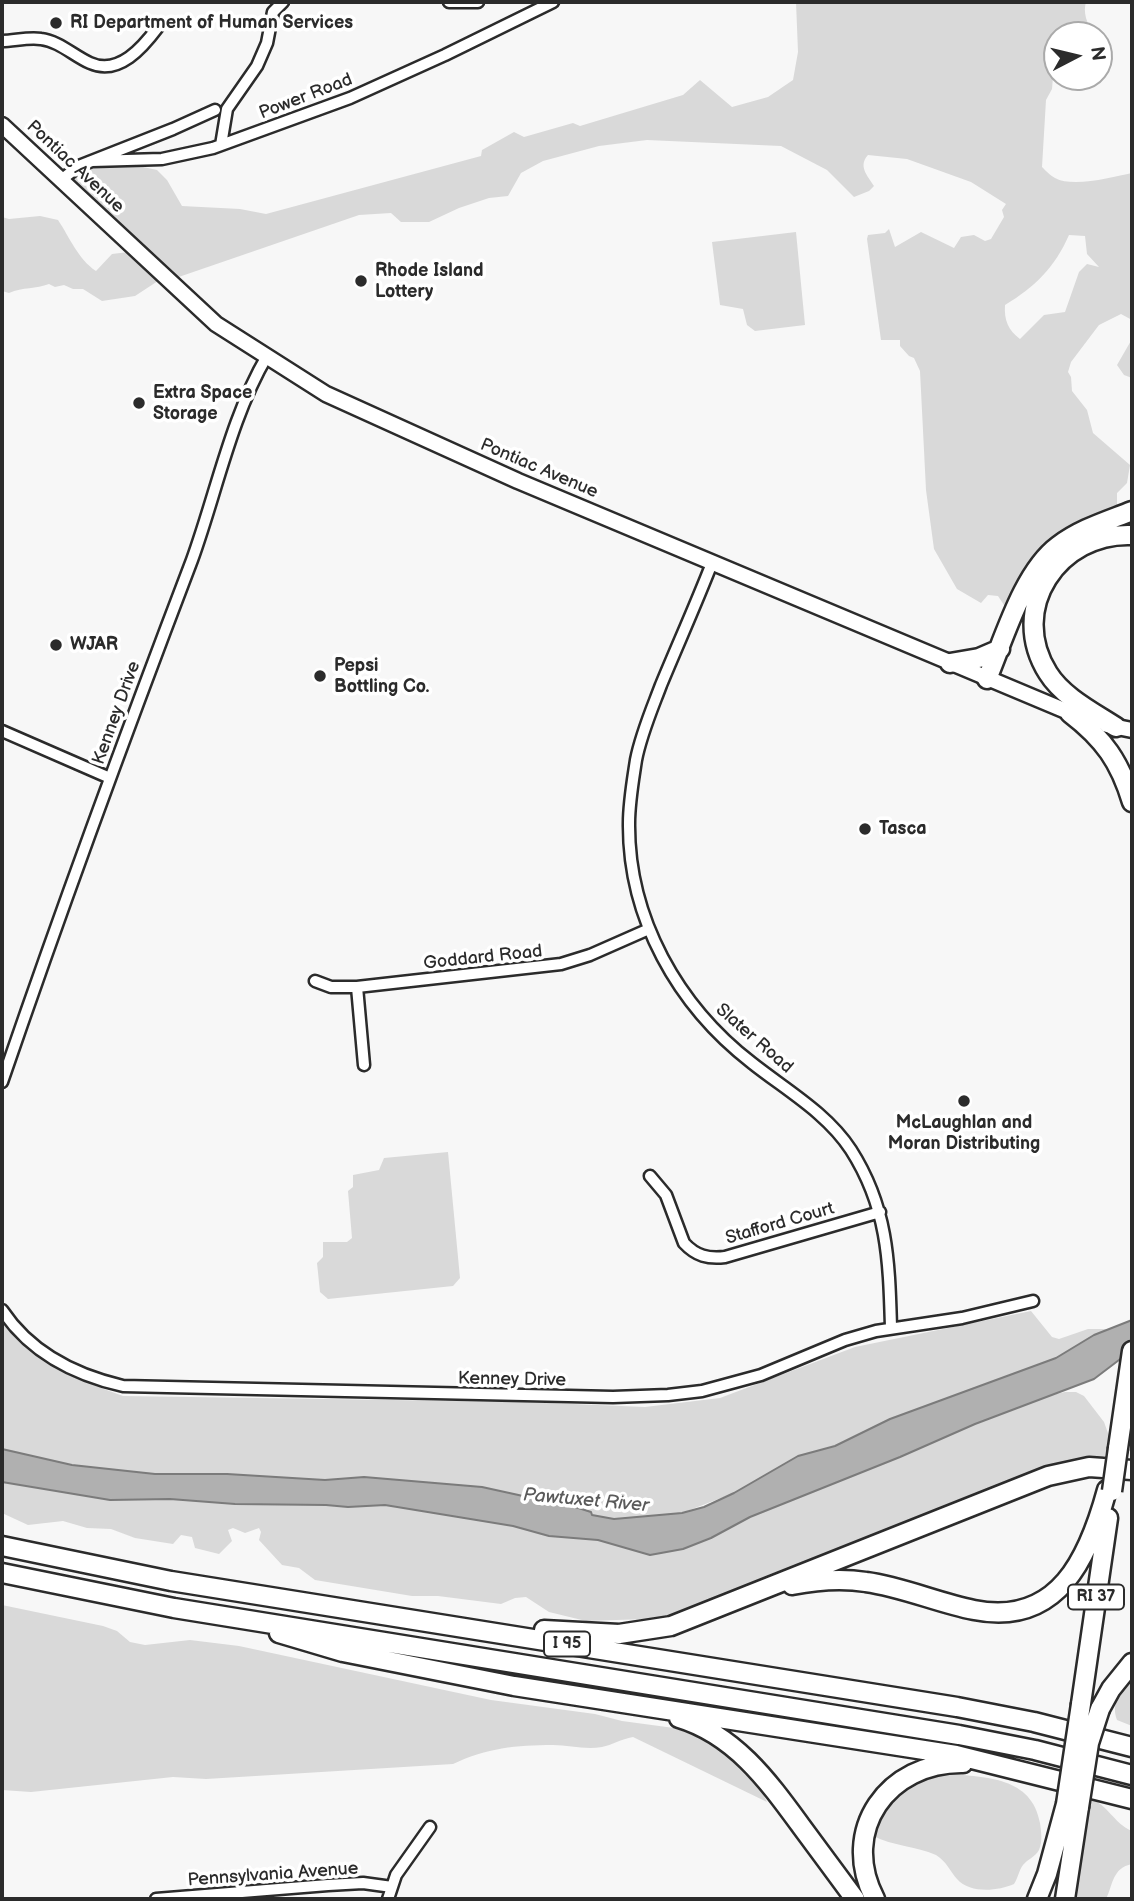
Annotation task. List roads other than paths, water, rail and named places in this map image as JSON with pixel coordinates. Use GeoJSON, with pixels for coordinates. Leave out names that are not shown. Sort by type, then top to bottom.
{"type":"FeatureCollection","features":[{"type":"Feature","properties":{"kind":"highway"},"geometry":{"type":"LineString","coordinates":[[987,679],[1030,579],[1045,557],[1074,535],[1132,512]]}},
{"type":"Feature","properties":{"kind":"highway"},"geometry":{"type":"LineString","coordinates":[[1124,729],[1068,695],[1053,680],[1039,654],[1034,614],[1048,576],[1068,554],[1094,540],[1132,534]]}},
{"type":"Feature","properties":{"kind":"highway"},"geometry":{"type":"LineString","coordinates":[[950,663],[979,658],[1000,649]]}},
{"type":"Feature","properties":{"kind":"highway"},"geometry":{"type":"LineString","coordinates":[[1070,713],[1096,734],[1114,757],[1132,803]]}},
{"type":"Feature","properties":{"kind":"highway","name":"RI 37"},"geometry":{"type":"LineString","coordinates":[[1051,1899],[1072,1805],[1081,1704],[1132,1351]]}},
{"type":"Feature","properties":{"kind":"highway"},"geometry":{"type":"LineString","coordinates":[[437,1623],[619,1634],[671,1626],[1048,1476],[1089,1467],[1132,1470]]}},
{"type":"Feature","properties":{"kind":"highway"},"geometry":{"type":"LineString","coordinates":[[720,1608],[789,1586],[844,1580],[884,1585],[981,1612],[1023,1608],[1055,1592],[1075,1571],[1094,1534],[1110,1490]]}},
{"type":"Feature","properties":{"kind":"highway","name":"I 95"},"geometry":{"type":"LineString","coordinates":[[2,1546],[160,1579],[964,1708],[1132,1747]]}},
{"type":"Feature","properties":{"kind":"highway","name":"I 95"},"geometry":{"type":"LineString","coordinates":[[2,1573],[236,1618],[975,1737],[1132,1775]]}},
{"type":"Feature","properties":{"kind":"highway"},"geometry":{"type":"LineString","coordinates":[[236,1618],[297,1640],[343,1652],[498,1683],[940,1752],[1132,1799]]}},
{"type":"Feature","properties":{"kind":"highway"},"geometry":{"type":"LineString","coordinates":[[1037,1899],[1072,1805],[1100,1709],[1132,1663]]}},
{"type":"Feature","properties":{"kind":"highway"},"geometry":{"type":"LineString","coordinates":[[618,1703],[694,1723],[712,1732],[739,1752],[771,1785],[855,1899]]}},
{"type":"Feature","properties":{"kind":"highway"},"geometry":{"type":"LineString","coordinates":[[875,1899],[864,1870],[866,1833],[881,1799],[898,1782],[923,1768],[949,1763],[1029,1772]]}},
{"type":"Feature","properties":{"kind":"highway"},"geometry":{"type":"LineString","coordinates":[[1065,1899],[1072,1805]]}},
{"type":"Feature","properties":{"kind":"main road","name":"Pontiac Avenue"},"geometry":{"type":"LineString","coordinates":[[2,125],[216,324],[309,384],[361,412],[987,679],[1070,713],[1124,729]]}},
{"type":"Feature","properties":{"kind":"street"},"geometry":{"type":"LineString","coordinates":[[221,145],[227,109],[257,65],[267,43],[273,12],[283,2]]}},
{"type":"Feature","properties":{"kind":"street"},"geometry":{"type":"LineString","coordinates":[[449,2],[478,2]]}},
{"type":"Feature","properties":{"kind":"street","name":"Power Road"},"geometry":{"type":"LineString","coordinates":[[61,180],[79,166],[92,161],[162,159],[221,145],[350,97],[445,55],[553,2]]}},
{"type":"Feature","properties":{"kind":"street"},"geometry":{"type":"LineString","coordinates":[[2,41],[42,39],[93,64],[107,66],[123,61],[143,49],[158,27]]}},
{"type":"Feature","properties":{"kind":"street"},"geometry":{"type":"LineString","coordinates":[[92,161],[173,130],[215,110]]}},
{"type":"Feature","properties":{"kind":"street","name":"Kenney Drive"},"geometry":{"type":"LineString","coordinates":[[2,1082],[110,778],[197,547],[239,419],[257,373],[267,356]]}},
{"type":"Feature","properties":{"kind":"street","name":"Slater Road"},"geometry":{"type":"LineString","coordinates":[[712,563],[647,720],[636,758],[629,813],[630,848],[637,892],[649,929],[672,976],[701,1014],[751,1062],[806,1103],[849,1147],[868,1181],[880,1212],[888,1248],[891,1327]]}},
{"type":"Feature","properties":{"kind":"street"},"geometry":{"type":"LineString","coordinates":[[2,731],[110,778]]}},
{"type":"Feature","properties":{"kind":"street","name":"Goddard Road"},"geometry":{"type":"LineString","coordinates":[[315,981],[331,987],[356,987],[530,970],[590,955],[649,929]]}},
{"type":"Feature","properties":{"kind":"street"},"geometry":{"type":"LineString","coordinates":[[356,987],[364,1065]]}},
{"type":"Feature","properties":{"kind":"street","name":"Stafford Court"},"geometry":{"type":"LineString","coordinates":[[650,1176],[666,1195],[684,1243],[704,1257],[725,1257],[880,1212]]}},
{"type":"Feature","properties":{"kind":"street","name":"Kenney Drive"},"geometry":{"type":"LineString","coordinates":[[2,1310],[15,1328],[48,1356],[85,1375],[123,1386],[599,1397],[668,1395],[722,1386],[768,1373],[845,1340],[891,1327],[962,1318],[1033,1301]]}},
{"type":"Feature","properties":{"kind":"street"},"geometry":{"type":"LineString","coordinates":[[388,1899],[396,1875],[430,1827]]}},
{"type":"Feature","properties":{"kind":"street","name":"Pennsylvania Avenue"},"geometry":{"type":"LineString","coordinates":[[156,1899],[351,1884],[392,1887]]}},
{"type":"Feature","properties":{"kind":"place","name":"RI Department of Human Services"},"geometry":{"type":"Point","coordinates":[56,23]}},
{"type":"Feature","properties":{"kind":"place","name":"Rhode Island Lottery"},"geometry":{"type":"Point","coordinates":[361,281]}},
{"type":"Feature","properties":{"kind":"place","name":"Extra Space Storage"},"geometry":{"type":"Point","coordinates":[139,403]}},
{"type":"Feature","properties":{"kind":"place","name":"WJAR"},"geometry":{"type":"Point","coordinates":[56,645]}},
{"type":"Feature","properties":{"kind":"place","name":"Pepsi Bottling Co."},"geometry":{"type":"Point","coordinates":[320,676]}},
{"type":"Feature","properties":{"kind":"place","name":"Tasca"},"geometry":{"type":"Point","coordinates":[865,829]}},
{"type":"Feature","properties":{"kind":"place","name":"McLaughlan and Moran Distributing"},"geometry":{"type":"Point","coordinates":[964,1101]}},
{"type":"Feature","properties":{"kind":"water label","name":"Pawtuxet River"},"geometry":{"type":"Point","coordinates":[586,1501]}}]}
